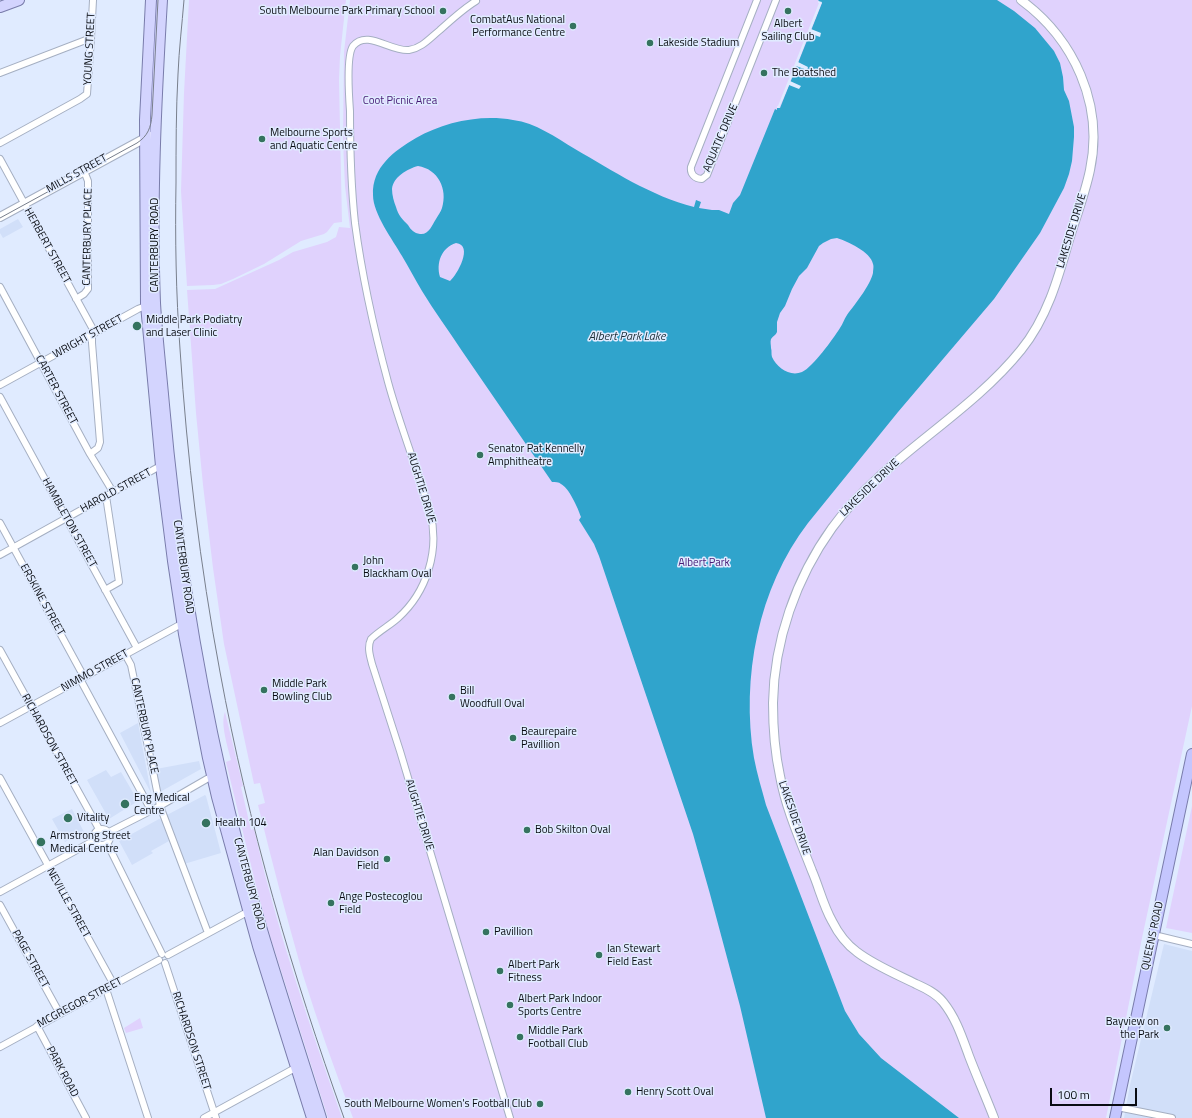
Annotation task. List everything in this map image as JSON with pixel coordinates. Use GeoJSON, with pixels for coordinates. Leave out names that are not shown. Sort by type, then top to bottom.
{"type":"FeatureCollection","features":[{"type":"Feature","properties":{"kind":"highway","name":"QUEENS ROAD"},"geometry":{"type":"LineString","coordinates":[[1115,1118],[1192,754]]}},
{"type":"Feature","properties":{"kind":"main road"},"geometry":{"type":"LineString","coordinates":[[0,7],[19,0]]}},
{"type":"Feature","properties":{"kind":"main road","name":"CANTERBURY ROAD"},"geometry":{"type":"LineString","coordinates":[[151,0],[145,114],[151,305],[165,464],[187,621],[212,776],[231,851],[252,909],[300,1065],[312,1118]]}},
{"type":"Feature","properties":{"kind":"main road","name":"CANTERBURY ROAD"},"geometry":{"type":"LineString","coordinates":[[151,305],[154,268],[155,133],[162,0]]}},
{"type":"Feature","properties":{"kind":"main road","name":"CANTERBURY ROAD"},"geometry":{"type":"LineString","coordinates":[[187,621],[252,909]]}},
{"type":"Feature","properties":{"kind":"main road","name":"CANTERBURY ROAD"},"geometry":{"type":"LineString","coordinates":[[300,1065],[321,1118]]}},
{"type":"Feature","properties":{"kind":"street","name":"YOUNG STREET"},"geometry":{"type":"LineString","coordinates":[[0,143],[85,96],[88,91],[93,0]]}},
{"type":"Feature","properties":{"kind":"street","name":"AUGHTIE DRIVE"},"geometry":{"type":"LineString","coordinates":[[476,0],[426,42],[416,48],[407,50],[399,49],[372,40],[363,40],[354,45],[350,54],[349,82],[351,167],[354,216],[359,252],[374,329],[400,424],[428,504],[434,539],[432,561],[413,601],[401,615],[372,638],[369,647],[372,664],[400,751],[510,1118]]}},
{"type":"Feature","properties":{"kind":"street","name":"AQUATIC DRIVE"},"geometry":{"type":"LineString","coordinates":[[757,0],[691,167],[692,175],[698,178],[702,179],[707,175],[776,0]]}},
{"type":"Feature","properties":{"kind":"street","name":"LAKESIDE DRIVE"},"geometry":{"type":"LineString","coordinates":[[994,1118],[957,1025],[942,1000],[929,990],[877,965],[859,954],[844,939],[830,918],[789,811],[780,778],[775,742],[773,703],[776,670],[787,619],[807,571],[828,533],[841,516],[876,479],[974,397],[1009,364],[1025,345],[1040,320],[1055,288],[1090,169],[1093,135],[1091,112],[1084,82],[1064,43],[1037,12],[1021,0]]}},
{"type":"Feature","properties":{"kind":"street"},"geometry":{"type":"LineString","coordinates":[[0,73],[91,38]]}},
{"type":"Feature","properties":{"kind":"street","name":"MILLS STREET"},"geometry":{"type":"LineString","coordinates":[[0,217],[145,137],[155,133]]}},
{"type":"Feature","properties":{"kind":"street","name":"HERBERT STREET"},"geometry":{"type":"LineString","coordinates":[[0,159],[76,299],[93,334]]}},
{"type":"Feature","properties":{"kind":"street","name":"CANTERBURY PLACE"},"geometry":{"type":"LineString","coordinates":[[76,299],[84,294],[88,289],[88,181],[84,171]]}},
{"type":"Feature","properties":{"kind":"street","name":"CARTER STREET"},"geometry":{"type":"LineString","coordinates":[[0,287],[90,454],[113,492]]}},
{"type":"Feature","properties":{"kind":"street","name":"WRIGHT STREET"},"geometry":{"type":"LineString","coordinates":[[0,385],[93,334],[151,305]]}},
{"type":"Feature","properties":{"kind":"street"},"geometry":{"type":"LineString","coordinates":[[90,454],[98,448],[100,442],[92,343],[93,334]]}},
{"type":"Feature","properties":{"kind":"street","name":"HAMBLETON STREET"},"geometry":{"type":"LineString","coordinates":[[0,397],[137,648]]}},
{"type":"Feature","properties":{"kind":"street","name":"HAROLD STREET"},"geometry":{"type":"LineString","coordinates":[[0,555],[165,464]]}},
{"type":"Feature","properties":{"kind":"street"},"geometry":{"type":"LineString","coordinates":[[105,590],[120,582],[106,496]]}},
{"type":"Feature","properties":{"kind":"street","name":"ERSKINE STREET"},"geometry":{"type":"LineString","coordinates":[[0,523],[151,810]]}},
{"type":"Feature","properties":{"kind":"street","name":"NIMMO STREET"},"geometry":{"type":"LineString","coordinates":[[0,723],[187,621]]}},
{"type":"Feature","properties":{"kind":"street","name":"RICHARDSON STREET"},"geometry":{"type":"LineString","coordinates":[[0,650],[99,829]]}},
{"type":"Feature","properties":{"kind":"street","name":"CANTERBURY PLACE"},"geometry":{"type":"LineString","coordinates":[[125,654],[131,665],[160,806],[208,933]]}},
{"type":"Feature","properties":{"kind":"street"},"geometry":{"type":"LineString","coordinates":[[109,832],[160,806],[212,776]]}},
{"type":"Feature","properties":{"kind":"street","name":"NEVILLE STREET"},"geometry":{"type":"LineString","coordinates":[[0,778],[114,985]]}},
{"type":"Feature","properties":{"kind":"street"},"geometry":{"type":"LineString","coordinates":[[103,828],[109,832],[110,839],[107,843],[102,845],[95,840],[94,835],[99,829],[103,828]]}},
{"type":"Feature","properties":{"kind":"street"},"geometry":{"type":"LineString","coordinates":[[0,892],[95,840]]}},
{"type":"Feature","properties":{"kind":"street"},"geometry":{"type":"LineString","coordinates":[[107,843],[165,954],[169,960],[162,962],[160,956],[165,954],[208,933],[252,909]]}},
{"type":"Feature","properties":{"kind":"street","name":"PAGE STREET"},"geometry":{"type":"LineString","coordinates":[[0,905],[60,1014]]}},
{"type":"Feature","properties":{"kind":"street"},"geometry":{"type":"LineString","coordinates":[[1154,935],[1192,944]]}},
{"type":"Feature","properties":{"kind":"street","name":"RICHARDSON STREET"},"geometry":{"type":"LineString","coordinates":[[162,962],[215,1115]]}},
{"type":"Feature","properties":{"kind":"street","name":"MCGREGOR STREET"},"geometry":{"type":"LineString","coordinates":[[0,1047],[106,989],[162,962]]}},
{"type":"Feature","properties":{"kind":"street"},"geometry":{"type":"LineString","coordinates":[[106,989],[148,1118]]}},
{"type":"Feature","properties":{"kind":"street","name":"PARK ROAD"},"geometry":{"type":"LineString","coordinates":[[37,1026],[86,1118]]}},
{"type":"Feature","properties":{"kind":"street"},"geometry":{"type":"LineString","coordinates":[[204,1118],[215,1115],[300,1065]]}},
{"type":"Feature","properties":{"kind":"street"},"geometry":{"type":"LineString","coordinates":[[1117,1107],[1172,1118]]}},
{"type":"Feature","properties":{"kind":"shaded area"},"geometry":{"type":"Polygon","coordinates":[[[18,219],[23,227],[3,238],[0,233],[0,229],[18,219]]]}},
{"type":"Feature","properties":{"kind":"shaded area"},"geometry":{"type":"Polygon","coordinates":[[[138,723],[151,793],[120,733],[138,723]]]}},
{"type":"Feature","properties":{"kind":"shaded area"},"geometry":{"type":"Polygon","coordinates":[[[199,761],[201,769],[160,792],[156,769],[199,761]]]}},
{"type":"Feature","properties":{"kind":"shaded area"},"geometry":{"type":"Polygon","coordinates":[[[106,770],[111,777],[121,772],[138,801],[109,819],[87,780],[106,770]]]}},
{"type":"Feature","properties":{"kind":"shaded area"},"geometry":{"type":"Polygon","coordinates":[[[205,795],[221,853],[184,864],[165,816],[205,795]]]}},
{"type":"Feature","properties":{"kind":"shaded area"},"geometry":{"type":"Polygon","coordinates":[[[72,809],[84,832],[65,842],[52,819],[72,809]]]}},
{"type":"Feature","properties":{"kind":"shaded area"},"geometry":{"type":"Polygon","coordinates":[[[159,819],[162,820],[169,841],[151,851],[153,853],[132,865],[119,841],[159,819]]]}},
{"type":"Feature","properties":{"kind":"shaded area"},"geometry":{"type":"Polygon","coordinates":[[[1164,944],[1192,951],[1192,1118],[1124,1118],[1130,1085],[1164,944]]]}},
{"type":"Feature","properties":{"kind":"green space","name":"Melbourne Sports and Aquatic Centre"},"geometry":{"type":"Polygon","coordinates":[[[189,0],[346,0],[339,80],[342,222],[334,223],[324,234],[301,241],[264,264],[221,284],[213,285],[187,286],[181,191],[189,0]]]}},
{"type":"Feature","properties":{"kind":"green space","name":"Albert Park"},"geometry":{"type":"Polygon","coordinates":[[[350,0],[1192,0],[1192,706],[1142,938],[1106,1118],[353,1118],[333,1065],[303,975],[291,933],[258,805],[265,803],[260,783],[254,784],[224,644],[203,485],[187,290],[215,289],[279,260],[293,252],[327,242],[336,237],[339,227],[350,228],[345,186],[343,141],[344,52],[350,0]]]}},
{"type":"Feature","properties":{"kind":"green space"},"geometry":{"type":"Polygon","coordinates":[[[225,712],[243,786],[241,787],[251,830],[254,829],[272,903],[305,1011],[342,1118],[328,1118],[258,894],[226,762],[231,760],[223,722],[225,712]]]}},
{"type":"Feature","properties":{"kind":"green space"},"geometry":{"type":"Polygon","coordinates":[[[1192,806],[1192,933],[1166,928],[1192,806]]]}},
{"type":"Feature","properties":{"kind":"green space"},"geometry":{"type":"Polygon","coordinates":[[[140,1018],[143,1028],[126,1033],[124,1028],[140,1018]]]}},
{"type":"Feature","properties":{"kind":"water","name":"Albert Park Lake"},"geometry":{"type":"Polygon","coordinates":[[[997,0],[1014,11],[1035,28],[1054,51],[1060,63],[1064,90],[1069,101],[1074,127],[1072,161],[1069,174],[1064,188],[1040,233],[994,299],[898,412],[808,523],[791,548],[777,576],[766,605],[757,635],[752,666],[750,697],[754,758],[766,805],[845,1011],[859,1034],[881,1058],[959,1118],[766,1118],[740,1006],[693,834],[594,544],[579,520],[581,517],[570,494],[560,483],[552,482],[427,298],[384,227],[376,210],[373,195],[376,176],[380,168],[392,154],[416,138],[438,128],[463,121],[501,118],[530,124],[537,127],[647,190],[694,207],[696,200],[701,202],[699,208],[719,210],[729,214],[733,203],[740,195],[775,109],[777,110],[777,108],[780,108],[822,3],[818,1],[997,0]],[[418,166],[401,174],[395,181],[392,191],[397,210],[401,217],[413,231],[418,234],[423,234],[430,229],[441,211],[444,201],[444,194],[440,181],[436,176],[431,171],[418,166]],[[831,239],[819,246],[807,268],[799,276],[785,306],[780,313],[777,322],[777,332],[771,339],[772,357],[774,361],[781,368],[789,372],[802,372],[812,365],[833,339],[846,317],[866,289],[873,273],[873,265],[868,255],[852,244],[841,239],[831,239]],[[456,243],[451,245],[443,252],[439,261],[440,277],[450,281],[460,267],[464,254],[464,249],[461,245],[456,243]]]}},
{"type":"Feature","properties":{"kind":"pier"},"geometry":{"type":"Polygon","coordinates":[[[818,1],[822,2],[811,29],[821,33],[820,37],[809,33],[798,62],[808,67],[807,70],[796,66],[790,81],[801,86],[799,89],[789,85],[779,108],[777,108],[819,3],[818,1]]]}},
{"type":"Feature","properties":{"kind":"tram line"},"geometry":{"type":"LineString","coordinates":[[0,218],[137,143],[146,134],[150,127],[152,115],[158,0]]}},
{"type":"Feature","properties":{"kind":"tram line"},"geometry":{"type":"LineString","coordinates":[[184,0],[178,65],[176,115],[177,287],[186,430],[200,551],[231,729],[258,842],[289,953],[344,1118]]}},
{"type":"Feature","properties":{"kind":"place","name":"South Melbourne Park Primary School"},"geometry":{"type":"Point","coordinates":[443,11]}},
{"type":"Feature","properties":{"kind":"place","name":"Albert Sailing Club"},"geometry":{"type":"Point","coordinates":[788,11]}},
{"type":"Feature","properties":{"kind":"place","name":"CombatAus National Performance Centre"},"geometry":{"type":"Point","coordinates":[573,26]}},
{"type":"Feature","properties":{"kind":"place","name":"Lakeside Stadium"},"geometry":{"type":"Point","coordinates":[650,43]}},
{"type":"Feature","properties":{"kind":"place","name":"The Boatshed"},"geometry":{"type":"Point","coordinates":[764,73]}},
{"type":"Feature","properties":{"kind":"place","name":"Melbourne Sports and Aquatic Centre"},"geometry":{"type":"Point","coordinates":[262,139]}},
{"type":"Feature","properties":{"kind":"place","name":"Middle Park Podiatry and Laser Clinic"},"geometry":{"type":"Point","coordinates":[137,326]}},
{"type":"Feature","properties":{"kind":"place","name":"Senator Pat Kennelly Amphitheatre"},"geometry":{"type":"Point","coordinates":[480,455]}},
{"type":"Feature","properties":{"kind":"place","name":"John Blackham Oval"},"geometry":{"type":"Point","coordinates":[355,567]}},
{"type":"Feature","properties":{"kind":"place","name":"Middle Park Bowling Club"},"geometry":{"type":"Point","coordinates":[264,690]}},
{"type":"Feature","properties":{"kind":"place","name":"Bill Woodfull Oval"},"geometry":{"type":"Point","coordinates":[452,697]}},
{"type":"Feature","properties":{"kind":"place","name":"Beaurepaire Pavillion"},"geometry":{"type":"Point","coordinates":[513,738]}},
{"type":"Feature","properties":{"kind":"place","name":"Eng Medical Centre"},"geometry":{"type":"Point","coordinates":[125,804]}},
{"type":"Feature","properties":{"kind":"place","name":"Vitality"},"geometry":{"type":"Point","coordinates":[68,818]}},
{"type":"Feature","properties":{"kind":"place","name":"Health 104"},"geometry":{"type":"Point","coordinates":[206,823]}},
{"type":"Feature","properties":{"kind":"place","name":"Bob Skilton Oval"},"geometry":{"type":"Point","coordinates":[527,830]}},
{"type":"Feature","properties":{"kind":"place","name":"Armstrong Street Medical Centre"},"geometry":{"type":"Point","coordinates":[41,842]}},
{"type":"Feature","properties":{"kind":"place","name":"Alan Davidson Field"},"geometry":{"type":"Point","coordinates":[387,859]}},
{"type":"Feature","properties":{"kind":"place","name":"Ange Postecoglou Field"},"geometry":{"type":"Point","coordinates":[331,903]}},
{"type":"Feature","properties":{"kind":"place","name":"Pavillion"},"geometry":{"type":"Point","coordinates":[486,932]}},
{"type":"Feature","properties":{"kind":"place","name":"Ian Stewart Field East"},"geometry":{"type":"Point","coordinates":[599,955]}},
{"type":"Feature","properties":{"kind":"place","name":"Albert Park Fitness"},"geometry":{"type":"Point","coordinates":[500,971]}},
{"type":"Feature","properties":{"kind":"place","name":"Albert Park Indoor Sports Centre"},"geometry":{"type":"Point","coordinates":[510,1005]}},
{"type":"Feature","properties":{"kind":"place","name":"Bayview on the Park"},"geometry":{"type":"Point","coordinates":[1167,1028]}},
{"type":"Feature","properties":{"kind":"place","name":"Middle Park Football Club"},"geometry":{"type":"Point","coordinates":[520,1037]}},
{"type":"Feature","properties":{"kind":"place","name":"Henry Scott Oval"},"geometry":{"type":"Point","coordinates":[628,1092]}},
{"type":"Feature","properties":{"kind":"place","name":"South Melbourne Women's Football Club"},"geometry":{"type":"Point","coordinates":[540,1104]}},
{"type":"Feature","properties":{"kind":"park label","name":"Coot Picnic Area"},"geometry":{"type":"Point","coordinates":[400,101]}}]}
